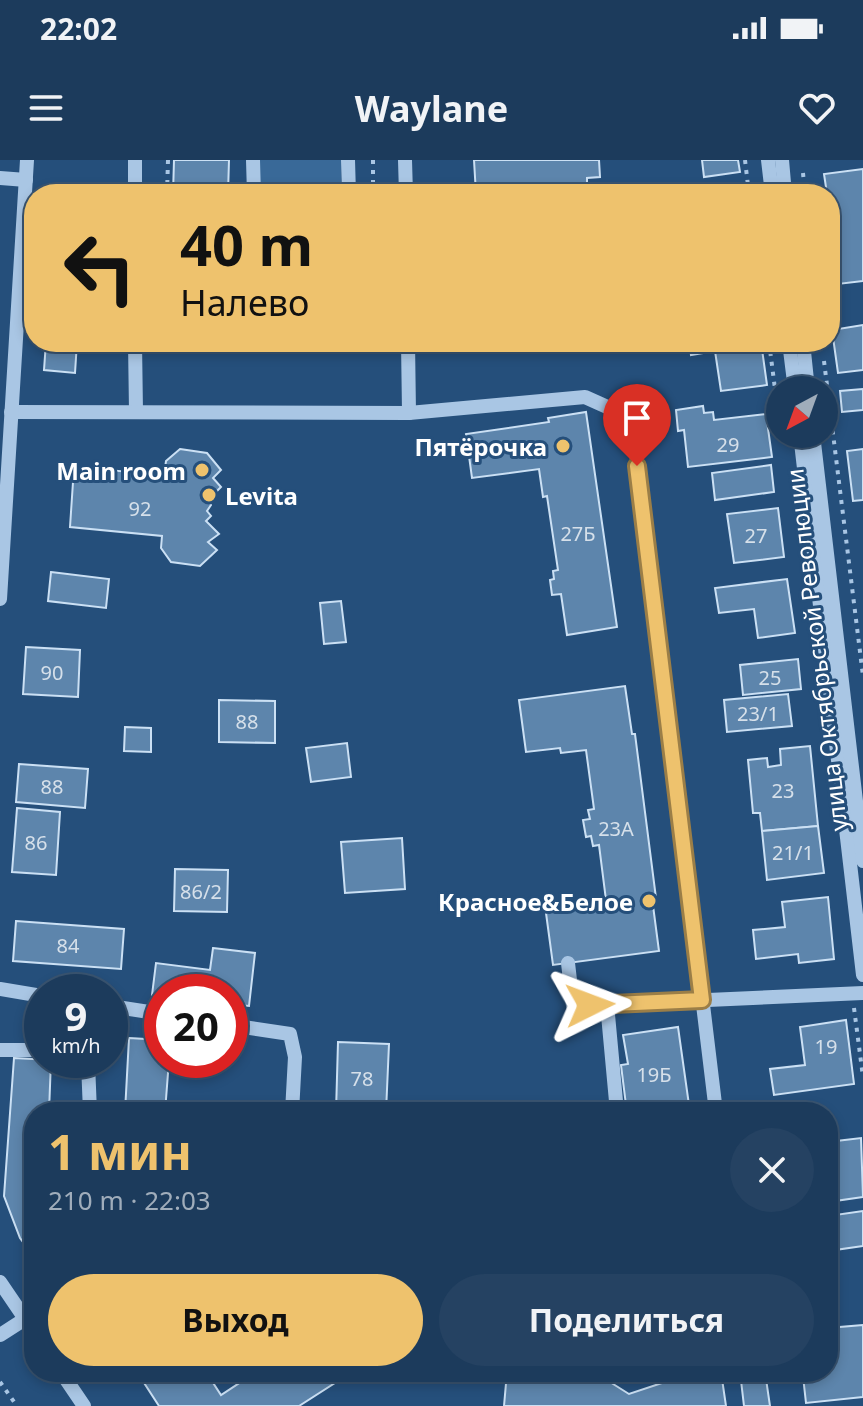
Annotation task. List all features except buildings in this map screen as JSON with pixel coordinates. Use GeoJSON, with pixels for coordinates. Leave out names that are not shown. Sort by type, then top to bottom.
{"type":"FeatureCollection","features":[{"type":"Feature","properties":{"kind":"street"},"geometry":{"type":"LineString","coordinates":[[26,184],[27,160]]}},
{"type":"Feature","properties":{"kind":"street"},"geometry":{"type":"LineString","coordinates":[[135,160],[135,184]]}},
{"type":"Feature","properties":{"kind":"street"},"geometry":{"type":"LineString","coordinates":[[253,160],[254,184]]}},
{"type":"Feature","properties":{"kind":"street"},"geometry":{"type":"LineString","coordinates":[[348,160],[349,184]]}},
{"type":"Feature","properties":{"kind":"street"},"geometry":{"type":"LineString","coordinates":[[405,160],[406,184]]}},
{"type":"Feature","properties":{"kind":"street"},"geometry":{"type":"LineString","coordinates":[[768,160],[771,184]]}},
{"type":"Feature","properties":{"kind":"street"},"geometry":{"type":"LineString","coordinates":[[782,160],[784,184]]}},
{"type":"Feature","properties":{"kind":"street"},"geometry":{"type":"LineString","coordinates":[[0,178],[26,180]]}},
{"type":"Feature","properties":{"kind":"street"},"geometry":{"type":"LineString","coordinates":[[0,599],[24,211]]}},
{"type":"Feature","properties":{"kind":"street"},"geometry":{"type":"LineString","coordinates":[[135,352],[136,412]]}},
{"type":"Feature","properties":{"kind":"street"},"geometry":{"type":"LineString","coordinates":[[408,352],[409,413]]}},
{"type":"Feature","properties":{"kind":"street"},"geometry":{"type":"LineString","coordinates":[[790,352],[793,376]]}},
{"type":"Feature","properties":{"kind":"street"},"geometry":{"type":"LineString","coordinates":[[804,352],[807,376]]}},
{"type":"Feature","properties":{"kind":"street"},"geometry":{"type":"LineString","coordinates":[[11,412],[409,413],[585,397],[614,410],[634,435],[715,1102]]}},
{"type":"Feature","properties":{"kind":"street"},"geometry":{"type":"LineString","coordinates":[[802,448],[863,975]]}},
{"type":"Feature","properties":{"kind":"street","name":"улица Октябрьской Революции"},"geometry":{"type":"LineString","coordinates":[[815,448],[863,861]]}},
{"type":"Feature","properties":{"kind":"street"},"geometry":{"type":"LineString","coordinates":[[568,963],[573,1006],[863,993]]}},
{"type":"Feature","properties":{"kind":"street"},"geometry":{"type":"LineString","coordinates":[[0,989],[24,993]]}},
{"type":"Feature","properties":{"kind":"street"},"geometry":{"type":"LineString","coordinates":[[607,1004],[616,1102]]}},
{"type":"Feature","properties":{"kind":"street"},"geometry":{"type":"LineString","coordinates":[[248,1028],[290,1034],[295,1057],[293,1102]]}},
{"type":"Feature","properties":{"kind":"street"},"geometry":{"type":"LineString","coordinates":[[0,1050],[24,1050]]}},
{"type":"Feature","properties":{"kind":"street"},"geometry":{"type":"LineString","coordinates":[[89,1078],[90,1102]]}},
{"type":"Feature","properties":{"kind":"street"},"geometry":{"type":"LineString","coordinates":[[1,1286],[24,1318]]}},
{"type":"Feature","properties":{"kind":"street"},"geometry":{"type":"LineString","coordinates":[[0,1335],[24,1320]]}},
{"type":"Feature","properties":{"kind":"street"},"geometry":{"type":"LineString","coordinates":[[68,1382],[84,1406]]}},
{"type":"Feature","properties":{"kind":"path"},"geometry":{"type":"LineString","coordinates":[[167,184],[168,160]]}},
{"type":"Feature","properties":{"kind":"path"},"geometry":{"type":"LineString","coordinates":[[373,160],[373,184]]}},
{"type":"Feature","properties":{"kind":"path"},"geometry":{"type":"LineString","coordinates":[[745,160],[748,184]]}},
{"type":"Feature","properties":{"kind":"path"},"geometry":{"type":"LineString","coordinates":[[802,171],[804,184]]}},
{"type":"Feature","properties":{"kind":"path"},"geometry":{"type":"LineString","coordinates":[[770,352],[773,376]]}},
{"type":"Feature","properties":{"kind":"path"},"geometry":{"type":"LineString","coordinates":[[824,356],[863,676]]}},
{"type":"Feature","properties":{"kind":"path"},"geometry":{"type":"LineString","coordinates":[[0,1382],[17,1406]]}},
{"type":"Feature","properties":{"kind":"shaded area"},"geometry":{"type":"Polygon","coordinates":[[[260,160],[341,160],[341,184],[260,184],[260,160]]]}},
{"type":"Feature","properties":{"kind":"place","name":"Пятёрочка"},"geometry":{"type":"Point","coordinates":[563,446]}},
{"type":"Feature","properties":{"kind":"place","name":"Main room"},"geometry":{"type":"Point","coordinates":[202,470]}},
{"type":"Feature","properties":{"kind":"place","name":"Levita"},"geometry":{"type":"Point","coordinates":[209,495]}},
{"type":"Feature","properties":{"kind":"place","name":"Красное&Белое"},"geometry":{"type":"Point","coordinates":[649,901]}},
{"type":"Feature","properties":{"kind":"route"},"geometry":{"type":"LineString","coordinates":[[590,1005],[702,1000],[637,466]]}}]}
